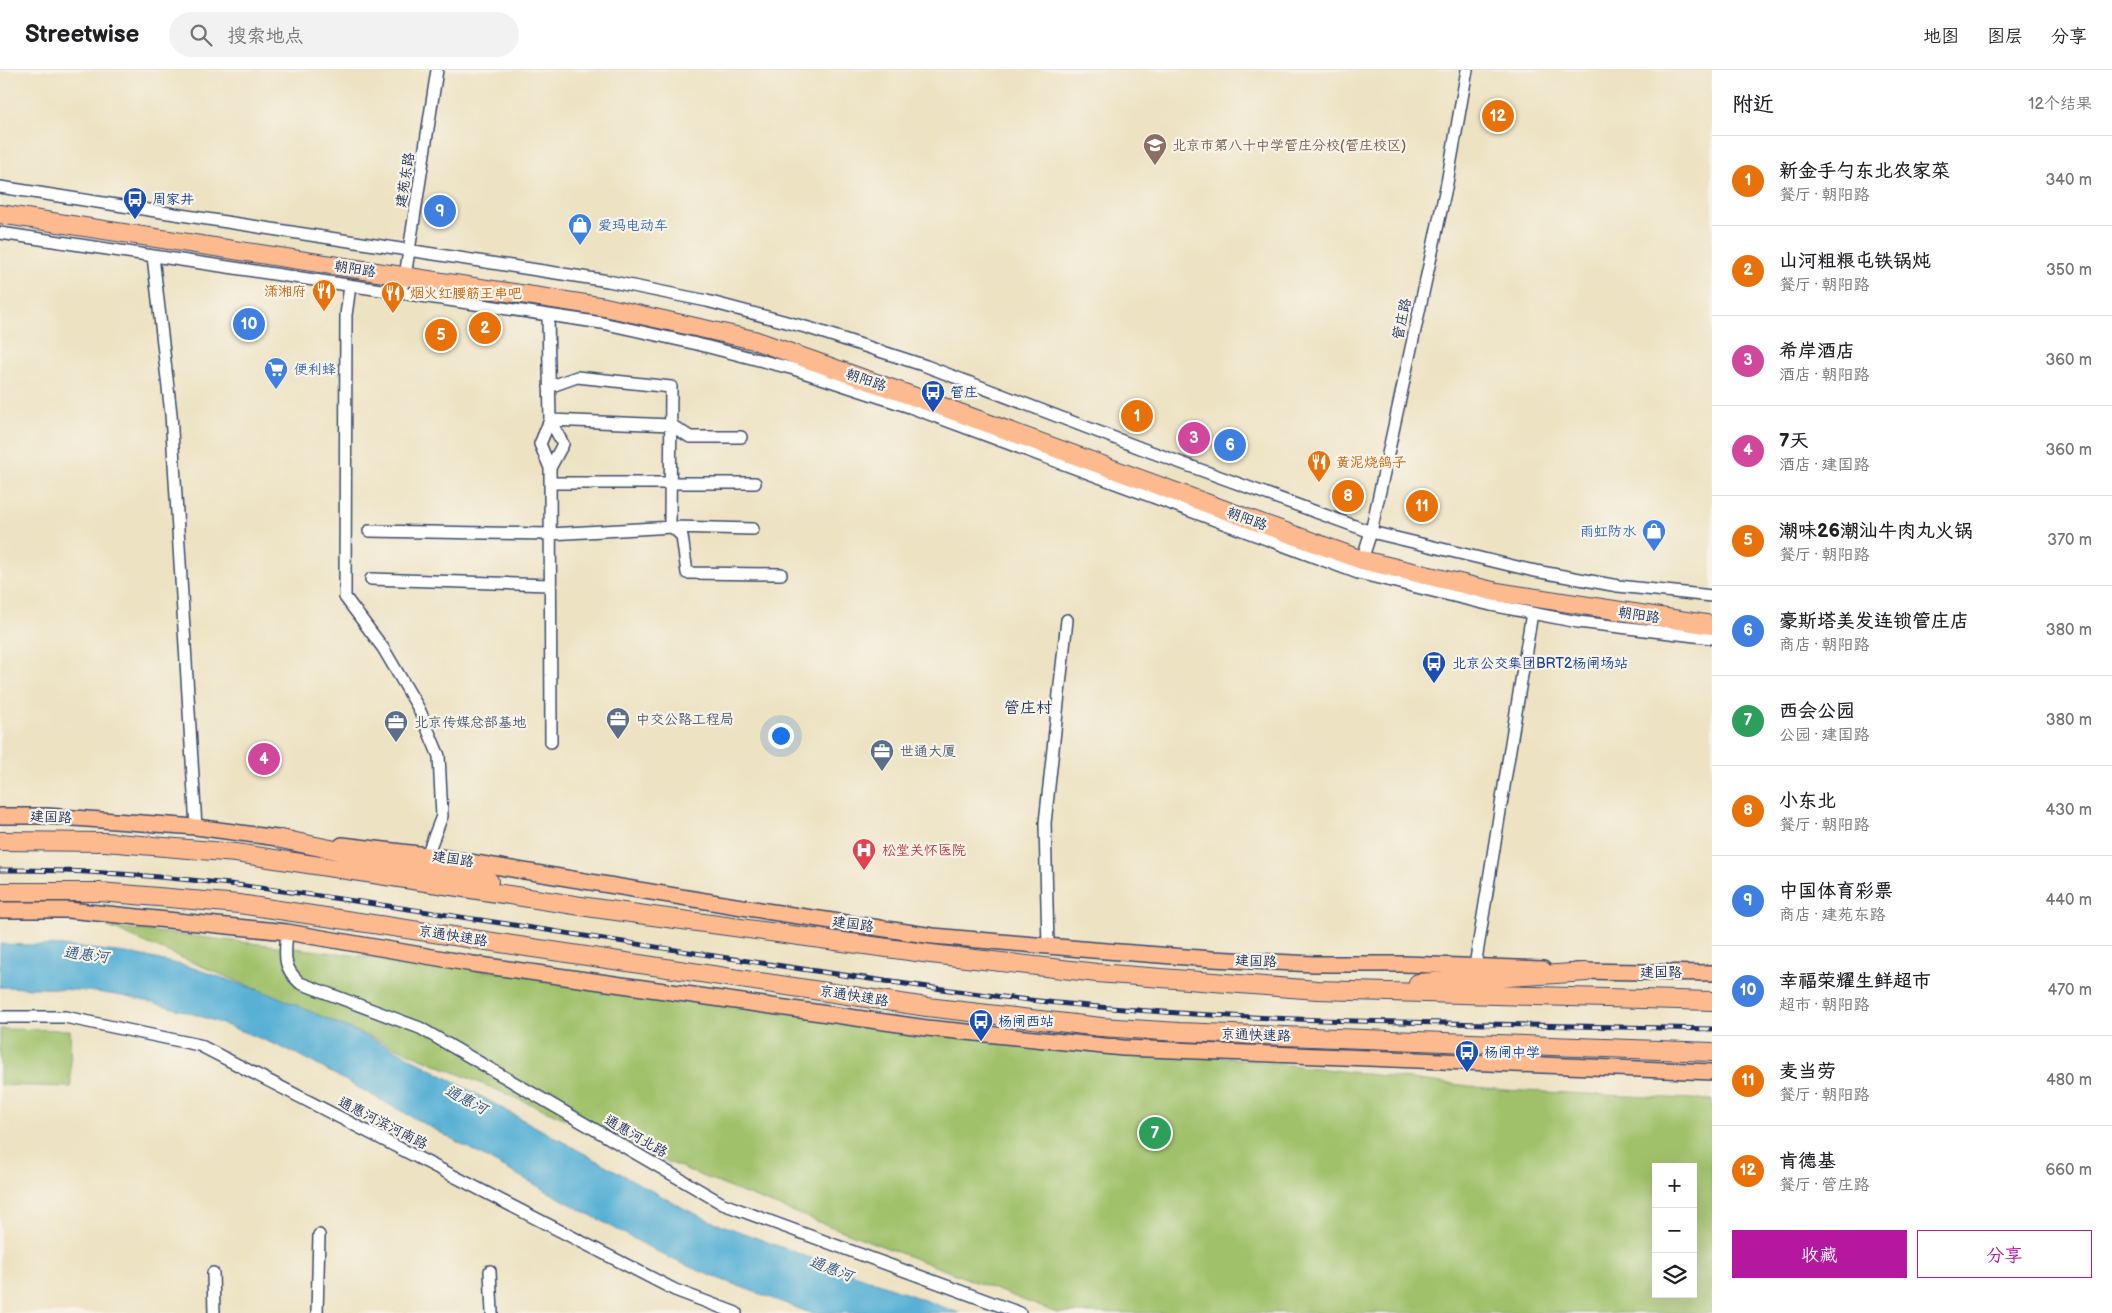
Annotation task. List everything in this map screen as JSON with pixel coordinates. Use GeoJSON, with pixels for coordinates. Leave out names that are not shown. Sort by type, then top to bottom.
{"type":"FeatureCollection","features":[{"type":"Feature","properties":{"kind":"highway","name":"朝阳路"},"geometry":{"type":"LineString","coordinates":[[0,204],[605,307],[754,340],[935,404],[1362,561],[1496,592],[1712,625]]}},
{"type":"Feature","properties":{"kind":"highway","name":"朝阳路"},"geometry":{"type":"LineString","coordinates":[[0,214],[405,272]]}},
{"type":"Feature","properties":{"kind":"highway","name":"朝阳路"},"geometry":{"type":"LineString","coordinates":[[1362,561],[1657,607],[1712,612]]}},
{"type":"Feature","properties":{"kind":"highway"},"geometry":{"type":"LineString","coordinates":[[281,839],[461,874],[594,908]]}},
{"type":"Feature","properties":{"kind":"highway"},"geometry":{"type":"LineString","coordinates":[[0,841],[105,842],[236,853],[594,908],[940,955],[1097,973],[1317,990],[1712,1001]]}},
{"type":"Feature","properties":{"kind":"highway","name":"京通快速路"},"geometry":{"type":"LineString","coordinates":[[0,892],[100,892],[238,904],[917,1005],[1101,1027],[1218,1034],[1712,1052]]}},
{"type":"Feature","properties":{"kind":"highway"},"geometry":{"type":"LineString","coordinates":[[1317,990],[1587,972]]}},
{"type":"Feature","properties":{"kind":"main road","name":"建国路"},"geometry":{"type":"LineString","coordinates":[[0,816],[47,816],[196,827],[281,839],[367,847],[934,936],[1192,958],[1314,964],[1475,966],[1587,972],[1712,973]]}},
{"type":"Feature","properties":{"kind":"main road"},"geometry":{"type":"LineString","coordinates":[[0,910],[68,910],[287,932],[472,964],[927,1028],[1123,1048],[1712,1072]]}},
{"type":"Feature","properties":{"kind":"street","name":"建苑东路"},"geometry":{"type":"LineString","coordinates":[[405,272],[437,70]]}},
{"type":"Feature","properties":{"kind":"street","name":"管庄路"},"geometry":{"type":"LineString","coordinates":[[1362,561],[1371,532],[1447,183],[1464,96],[1467,70]]}},
{"type":"Feature","properties":{"kind":"street","name":"朝阳路"},"geometry":{"type":"LineString","coordinates":[[0,187],[405,272],[548,315],[602,323],[698,344],[794,369],[1362,561],[1532,613],[1578,622],[1712,638]]}},
{"type":"Feature","properties":{"kind":"street","name":"朝阳路"},"geometry":{"type":"LineString","coordinates":[[0,232],[350,286],[405,272],[608,281],[707,301],[809,328],[926,366],[1143,449],[1371,532],[1530,570],[1618,586],[1712,596]]}},
{"type":"Feature","properties":{"kind":"street"},"geometry":{"type":"LineString","coordinates":[[153,256],[171,414],[196,827]]}},
{"type":"Feature","properties":{"kind":"street"},"geometry":{"type":"LineString","coordinates":[[350,286],[346,315],[345,597],[383,648],[419,709],[439,756],[442,816],[427,855]]}},
{"type":"Feature","properties":{"kind":"street"},"geometry":{"type":"LineString","coordinates":[[548,315],[550,420],[540,444],[550,468],[551,742]]}},
{"type":"Feature","properties":{"kind":"street"},"geometry":{"type":"LineString","coordinates":[[549,387],[577,377],[671,387],[670,525],[682,536],[687,573],[782,574]]}},
{"type":"Feature","properties":{"kind":"street"},"geometry":{"type":"LineString","coordinates":[[550,420],[671,425],[690,437],[741,437]]}},
{"type":"Feature","properties":{"kind":"street"},"geometry":{"type":"LineString","coordinates":[[550,420],[563,444],[550,468]]}},
{"type":"Feature","properties":{"kind":"street"},"geometry":{"type":"LineString","coordinates":[[550,483],[755,483]]}},
{"type":"Feature","properties":{"kind":"street"},"geometry":{"type":"LineString","coordinates":[[369,531],[550,534],[673,527],[753,529]]}},
{"type":"Feature","properties":{"kind":"street"},"geometry":{"type":"LineString","coordinates":[[371,579],[550,585]]}},
{"type":"Feature","properties":{"kind":"street"},"geometry":{"type":"LineString","coordinates":[[1475,966],[1532,613]]}},
{"type":"Feature","properties":{"kind":"street"},"geometry":{"type":"LineString","coordinates":[[1048,946],[1046,823],[1067,620]]}},
{"type":"Feature","properties":{"kind":"street","name":"通惠河北路"},"geometry":{"type":"LineString","coordinates":[[287,932],[286,962],[290,974],[300,983],[420,1028],[723,1204],[1020,1313]]}},
{"type":"Feature","properties":{"kind":"street","name":"通惠河滨河南路"},"geometry":{"type":"LineString","coordinates":[[0,1017],[65,1017],[199,1045],[675,1290],[736,1313]]}},
{"type":"Feature","properties":{"kind":"street"},"geometry":{"type":"LineString","coordinates":[[317,1313],[319,1235]]}},
{"type":"Feature","properties":{"kind":"street"},"geometry":{"type":"LineString","coordinates":[[490,1271],[492,1313]]}},
{"type":"Feature","properties":{"kind":"street"},"geometry":{"type":"LineString","coordinates":[[213,1273],[214,1313]]}},
{"type":"Feature","properties":{"kind":"green space"},"geometry":{"type":"Polygon","coordinates":[[[106,926],[1503,1090],[1712,1100],[1712,1313],[1057,1313],[733,1189],[106,926]]]}},
{"type":"Feature","properties":{"kind":"green space"},"geometry":{"type":"Polygon","coordinates":[[[0,1029],[70,1030],[71,1087],[0,1085],[0,1029]]]}},
{"type":"Feature","properties":{"kind":"water","name":"通惠河"},"geometry":{"type":"Polygon","coordinates":[[[0,944],[64,946],[134,954],[190,967],[276,996],[398,1051],[685,1209],[711,1221],[959,1313],[811,1313],[709,1275],[667,1257],[299,1055],[252,1035],[203,1017],[129,997],[52,988],[0,987],[0,944]]]}},
{"type":"Feature","properties":{"kind":"railway"},"geometry":{"type":"LineString","coordinates":[[0,870],[121,874],[302,893],[738,960],[995,996],[1096,1007],[1299,1019],[1712,1029]]}},
{"type":"Feature","properties":{"kind":"place","name":"肯德基"},"geometry":{"type":"Point","coordinates":[1498,116]}},
{"type":"Feature","properties":{"kind":"place","name":"北京市第八十中学管庄分校(管庄校区)"},"geometry":{"type":"Point","coordinates":[1155,166]}},
{"type":"Feature","properties":{"kind":"place","name":"中国体育彩票"},"geometry":{"type":"Point","coordinates":[440,211]}},
{"type":"Feature","properties":{"kind":"place","name":"周家井"},"geometry":{"type":"Point","coordinates":[135,220]}},
{"type":"Feature","properties":{"kind":"place","name":"爱玛电动车"},"geometry":{"type":"Point","coordinates":[580,246]}},
{"type":"Feature","properties":{"kind":"place","name":"潇湘府"},"geometry":{"type":"Point","coordinates":[324,312]}},
{"type":"Feature","properties":{"kind":"place","name":"烟火红腰筋王串吧"},"geometry":{"type":"Point","coordinates":[393,314]}},
{"type":"Feature","properties":{"kind":"place","name":"幸福荣耀生鲜超市"},"geometry":{"type":"Point","coordinates":[249,324]}},
{"type":"Feature","properties":{"kind":"place","name":"山河粗粮屯铁锅炖"},"geometry":{"type":"Point","coordinates":[485,328]}},
{"type":"Feature","properties":{"kind":"place","name":"潮味26潮汕牛肉丸火锅"},"geometry":{"type":"Point","coordinates":[441,335]}},
{"type":"Feature","properties":{"kind":"place","name":"便利蜂"},"geometry":{"type":"Point","coordinates":[276,390]}},
{"type":"Feature","properties":{"kind":"place","name":"管庄"},"geometry":{"type":"Point","coordinates":[933,413]}},
{"type":"Feature","properties":{"kind":"place","name":"新金手勺东北农家菜"},"geometry":{"type":"Point","coordinates":[1137,416]}},
{"type":"Feature","properties":{"kind":"place","name":"希岸酒店"},"geometry":{"type":"Point","coordinates":[1194,438]}},
{"type":"Feature","properties":{"kind":"place","name":"豪斯塔美发连锁管庄店"},"geometry":{"type":"Point","coordinates":[1230,445]}},
{"type":"Feature","properties":{"kind":"place","name":"黄泥烧鸽子"},"geometry":{"type":"Point","coordinates":[1319,483]}},
{"type":"Feature","properties":{"kind":"place","name":"小东北"},"geometry":{"type":"Point","coordinates":[1348,496]}},
{"type":"Feature","properties":{"kind":"place","name":"麦当劳"},"geometry":{"type":"Point","coordinates":[1422,506]}},
{"type":"Feature","properties":{"kind":"place","name":"雨虹防水"},"geometry":{"type":"Point","coordinates":[1654,552]}},
{"type":"Feature","properties":{"kind":"place","name":"北京公交集团BRT2杨闸场站"},"geometry":{"type":"Point","coordinates":[1434,684]}},
{"type":"Feature","properties":{"kind":"place","name":"中交公路工程局"},"geometry":{"type":"Point","coordinates":[618,740]}},
{"type":"Feature","properties":{"kind":"place","name":"北京传媒总部基地"},"geometry":{"type":"Point","coordinates":[396,743]}},
{"type":"Feature","properties":{"kind":"place","name":"7天"},"geometry":{"type":"Point","coordinates":[264,759]}},
{"type":"Feature","properties":{"kind":"place","name":"世通大厦"},"geometry":{"type":"Point","coordinates":[882,772]}},
{"type":"Feature","properties":{"kind":"place","name":"松堂关怀医院"},"geometry":{"type":"Point","coordinates":[864,871]}},
{"type":"Feature","properties":{"kind":"place","name":"杨闸西站"},"geometry":{"type":"Point","coordinates":[981,1042]}},
{"type":"Feature","properties":{"kind":"place","name":"杨闸中学"},"geometry":{"type":"Point","coordinates":[1467,1073]}},
{"type":"Feature","properties":{"kind":"place","name":"西会公园"},"geometry":{"type":"Point","coordinates":[1155,1133]}},
{"type":"Feature","properties":{"kind":"district","name":"管庄村"},"geometry":{"type":"Point","coordinates":[1028,708]}}]}
